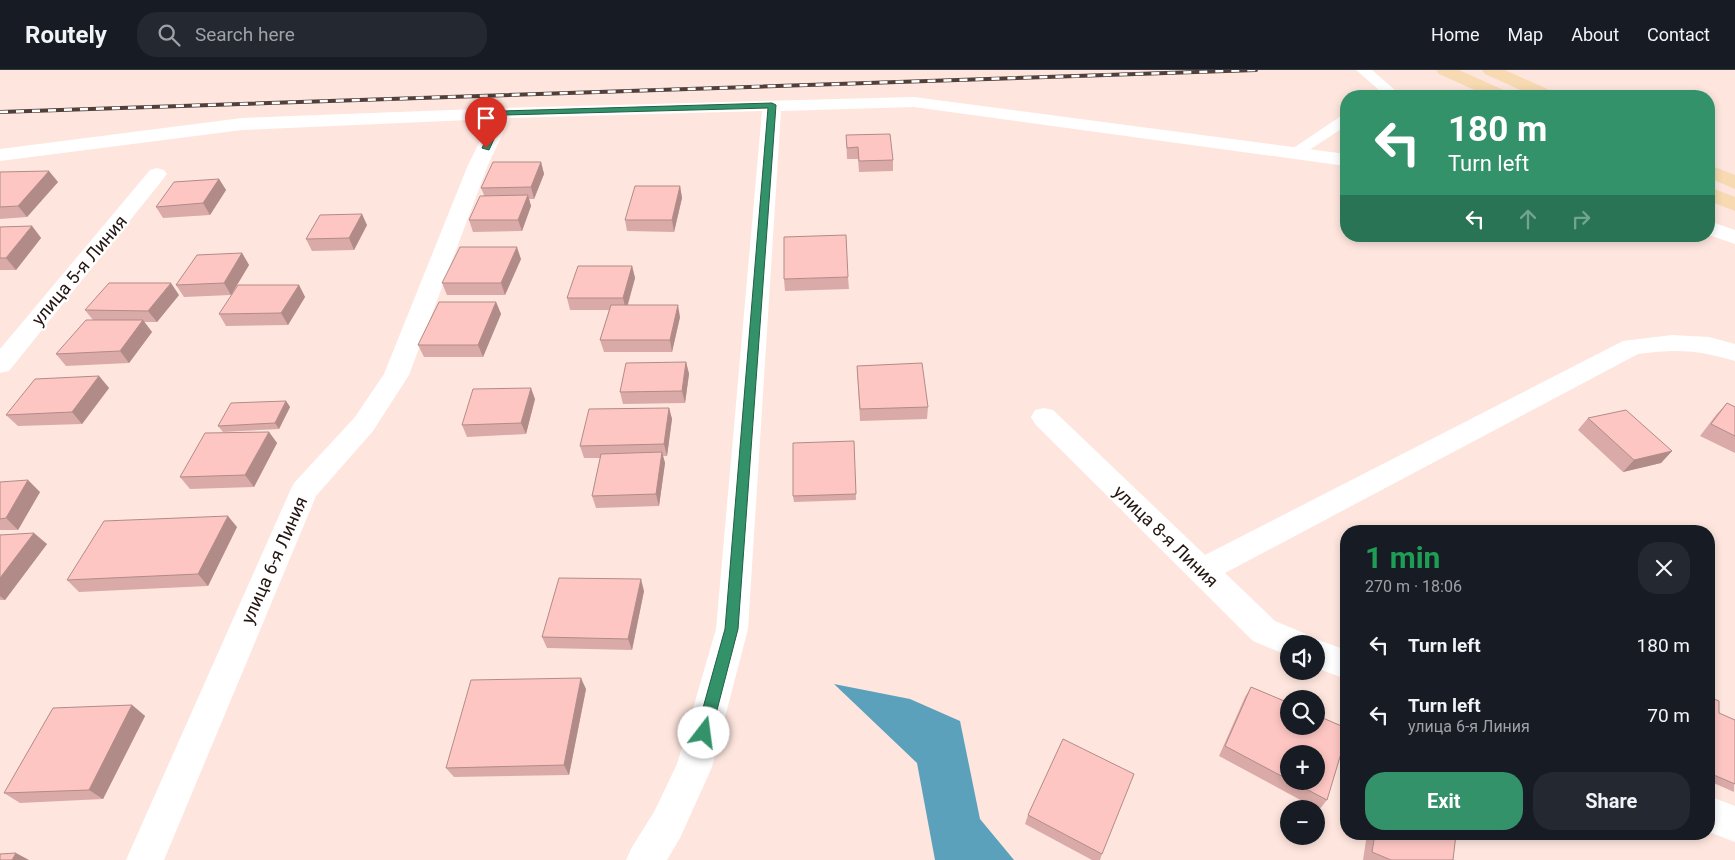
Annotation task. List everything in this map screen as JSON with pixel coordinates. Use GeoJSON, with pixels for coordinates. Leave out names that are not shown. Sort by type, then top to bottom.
{"type":"FeatureCollection","features":[{"type":"Feature","properties":{"kind":"main road"},"geometry":{"type":"LineString","coordinates":[[1445,70],[1489,90]]}},
{"type":"Feature","properties":{"kind":"main road"},"geometry":{"type":"LineString","coordinates":[[1490,70],[1535,90]]}},
{"type":"Feature","properties":{"kind":"main road"},"geometry":{"type":"LineString","coordinates":[[1715,174],[1735,183]]}},
{"type":"Feature","properties":{"kind":"main road"},"geometry":{"type":"LineString","coordinates":[[1715,196],[1735,205]]}},
{"type":"Feature","properties":{"kind":"street"},"geometry":{"type":"LineString","coordinates":[[0,155],[242,124],[502,113],[914,102],[1340,159]]}},
{"type":"Feature","properties":{"kind":"street"},"geometry":{"type":"LineString","coordinates":[[645,860],[668,825],[694,767],[732,629],[772,105]]}},
{"type":"Feature","properties":{"kind":"street","name":"улица 6-я Линия"},"geometry":{"type":"LineString","coordinates":[[145,860],[304,490],[364,424],[396,375],[478,165],[502,113]]}},
{"type":"Feature","properties":{"kind":"street","name":"улица 5-я Линия"},"geometry":{"type":"LineString","coordinates":[[0,365],[157,174]]}},
{"type":"Feature","properties":{"kind":"street"},"geometry":{"type":"LineString","coordinates":[[1715,230],[1735,238]]}},
{"type":"Feature","properties":{"kind":"street"},"geometry":{"type":"LineString","coordinates":[[1202,571],[1632,347],[1675,341],[1718,346],[1735,353]]}},
{"type":"Feature","properties":{"kind":"street","name":"улица 8-я Линия"},"geometry":{"type":"LineString","coordinates":[[1044,417],[1264,631],[1280,638]]}},
{"type":"Feature","properties":{"kind":"street"},"geometry":{"type":"LineString","coordinates":[[1325,656],[1340,662]]}},
{"type":"Feature","properties":{"kind":"street"},"geometry":{"type":"LineString","coordinates":[[1715,816],[1735,824]]}},
{"type":"Feature","properties":{"kind":"lane"},"geometry":{"type":"LineString","coordinates":[[1362,70],[1388,90]]}},
{"type":"Feature","properties":{"kind":"lane"},"geometry":{"type":"LineString","coordinates":[[1294,153],[1340,123]]}},
{"type":"Feature","properties":{"kind":"water"},"geometry":{"type":"Polygon","coordinates":[[[834,684],[910,699],[960,721],[980,819],[1014,860],[935,860],[917,763],[834,684]]]}},
{"type":"Feature","properties":{"kind":"building"},"geometry":{"type":"Polygon","coordinates":[[[890,134],[893,160],[859,161],[858,147],[847,148],[846,135],[890,134]]]}},
{"type":"Feature","properties":{"kind":"building"},"geometry":{"type":"Polygon","coordinates":[[[493,162],[541,162],[531,187],[481,188],[493,162]]]}},
{"type":"Feature","properties":{"kind":"building"},"geometry":{"type":"Polygon","coordinates":[[[49,171],[18,206],[0,207],[0,172],[49,171]]]}},
{"type":"Feature","properties":{"kind":"building"},"geometry":{"type":"Polygon","coordinates":[[[219,179],[203,203],[156,207],[174,182],[219,179]]]}},
{"type":"Feature","properties":{"kind":"building"},"geometry":{"type":"Polygon","coordinates":[[[635,186],[680,186],[672,220],[625,220],[635,186]]]}},
{"type":"Feature","properties":{"kind":"building"},"geometry":{"type":"Polygon","coordinates":[[[528,195],[518,220],[469,220],[480,196],[528,195]]]}},
{"type":"Feature","properties":{"kind":"building"},"geometry":{"type":"Polygon","coordinates":[[[362,214],[349,238],[306,239],[320,215],[362,214]]]}},
{"type":"Feature","properties":{"kind":"building"},"geometry":{"type":"Polygon","coordinates":[[[32,226],[6,258],[0,258],[0,227],[32,226]]]}},
{"type":"Feature","properties":{"kind":"building"},"geometry":{"type":"Polygon","coordinates":[[[846,235],[848,277],[784,279],[784,237],[846,235]]]}},
{"type":"Feature","properties":{"kind":"building"},"geometry":{"type":"Polygon","coordinates":[[[460,247],[517,247],[501,283],[442,283],[460,247]]]}},
{"type":"Feature","properties":{"kind":"building"},"geometry":{"type":"Polygon","coordinates":[[[242,253],[224,283],[176,285],[197,255],[242,253]]]}},
{"type":"Feature","properties":{"kind":"building"},"geometry":{"type":"Polygon","coordinates":[[[578,266],[632,266],[623,298],[567,298],[578,266]]]}},
{"type":"Feature","properties":{"kind":"building"},"geometry":{"type":"Polygon","coordinates":[[[109,283],[171,283],[148,311],[85,310],[109,283]]]}},
{"type":"Feature","properties":{"kind":"building"},"geometry":{"type":"Polygon","coordinates":[[[238,285],[299,285],[281,313],[219,314],[238,285]]]}},
{"type":"Feature","properties":{"kind":"building"},"geometry":{"type":"Polygon","coordinates":[[[439,302],[496,302],[478,345],[418,345],[439,302]]]}},
{"type":"Feature","properties":{"kind":"building"},"geometry":{"type":"Polygon","coordinates":[[[611,305],[678,305],[670,340],[600,340],[611,305]]]}},
{"type":"Feature","properties":{"kind":"building"},"geometry":{"type":"Polygon","coordinates":[[[86,320],[143,320],[120,351],[56,354],[86,320]]]}},
{"type":"Feature","properties":{"kind":"building"},"geometry":{"type":"Polygon","coordinates":[[[686,362],[682,391],[620,392],[626,363],[686,362]]]}},
{"type":"Feature","properties":{"kind":"building"},"geometry":{"type":"Polygon","coordinates":[[[922,363],[928,407],[860,409],[857,366],[922,363]]]}},
{"type":"Feature","properties":{"kind":"building"},"geometry":{"type":"Polygon","coordinates":[[[99,376],[72,412],[6,415],[35,379],[99,376]]]}},
{"type":"Feature","properties":{"kind":"building"},"geometry":{"type":"Polygon","coordinates":[[[531,388],[521,423],[462,425],[473,389],[531,388]]]}},
{"type":"Feature","properties":{"kind":"building"},"geometry":{"type":"Polygon","coordinates":[[[286,401],[275,423],[218,426],[231,403],[286,401]]]}},
{"type":"Feature","properties":{"kind":"building"},"geometry":{"type":"Polygon","coordinates":[[[1727,403],[1735,407],[1735,436],[1711,424],[1727,403]]]}},
{"type":"Feature","properties":{"kind":"building"},"geometry":{"type":"Polygon","coordinates":[[[669,408],[664,444],[580,446],[589,409],[669,408]]]}},
{"type":"Feature","properties":{"kind":"building"},"geometry":{"type":"Polygon","coordinates":[[[1626,410],[1672,451],[1634,460],[1588,418],[1626,410]]]}},
{"type":"Feature","properties":{"kind":"building"},"geometry":{"type":"Polygon","coordinates":[[[269,432],[245,475],[180,477],[205,433],[269,432]]]}},
{"type":"Feature","properties":{"kind":"building"},"geometry":{"type":"Polygon","coordinates":[[[854,441],[856,494],[793,496],[793,443],[854,441]]]}},
{"type":"Feature","properties":{"kind":"building"},"geometry":{"type":"Polygon","coordinates":[[[662,452],[656,494],[592,496],[601,454],[662,452]]]}},
{"type":"Feature","properties":{"kind":"building"},"geometry":{"type":"Polygon","coordinates":[[[28,480],[6,518],[0,519],[0,482],[28,480]]]}},
{"type":"Feature","properties":{"kind":"building"},"geometry":{"type":"Polygon","coordinates":[[[228,516],[198,574],[67,580],[104,521],[228,516]]]}},
{"type":"Feature","properties":{"kind":"building"},"geometry":{"type":"Polygon","coordinates":[[[34,533],[0,578],[0,535],[34,533]]]}},
{"type":"Feature","properties":{"kind":"building"},"geometry":{"type":"Polygon","coordinates":[[[559,578],[641,579],[628,639],[542,637],[559,578]]]}},
{"type":"Feature","properties":{"kind":"building"},"geometry":{"type":"Polygon","coordinates":[[[581,678],[564,765],[446,768],[471,680],[581,678]]]}},
{"type":"Feature","properties":{"kind":"building"},"geometry":{"type":"Polygon","coordinates":[[[1251,687],[1280,699],[1280,735],[1325,735],[1325,719],[1340,725],[1340,757],[1327,800],[1308,790],[1325,790],[1325,745],[1280,745],[1280,775],[1225,746],[1251,687]]]}},
{"type":"Feature","properties":{"kind":"building"},"geometry":{"type":"Polygon","coordinates":[[[1715,699],[1719,701],[1719,713],[1735,720],[1735,784],[1715,776],[1715,699]]]}},
{"type":"Feature","properties":{"kind":"building"},"geometry":{"type":"Polygon","coordinates":[[[132,705],[89,790],[4,793],[53,708],[132,705]]]}},
{"type":"Feature","properties":{"kind":"building"},"geometry":{"type":"Polygon","coordinates":[[[1063,739],[1134,774],[1102,854],[1028,815],[1063,739]]]}},
{"type":"Feature","properties":{"kind":"building"},"geometry":{"type":"Polygon","coordinates":[[[1374,840],[1455,840],[1453,860],[1391,860],[1372,852],[1374,840]]]}},
{"type":"Feature","properties":{"kind":"building"},"geometry":{"type":"Polygon","coordinates":[[[16,853],[12,860],[0,860],[0,854],[16,853]]]}},
{"type":"Feature","properties":{"kind":"railway"},"geometry":{"type":"LineString","coordinates":[[0,112],[1256,70]]}},
{"type":"Feature","properties":{"kind":"route"},"geometry":{"type":"LineString","coordinates":[[486,148],[502,113],[772,105],[732,629],[704,733]]}}]}
